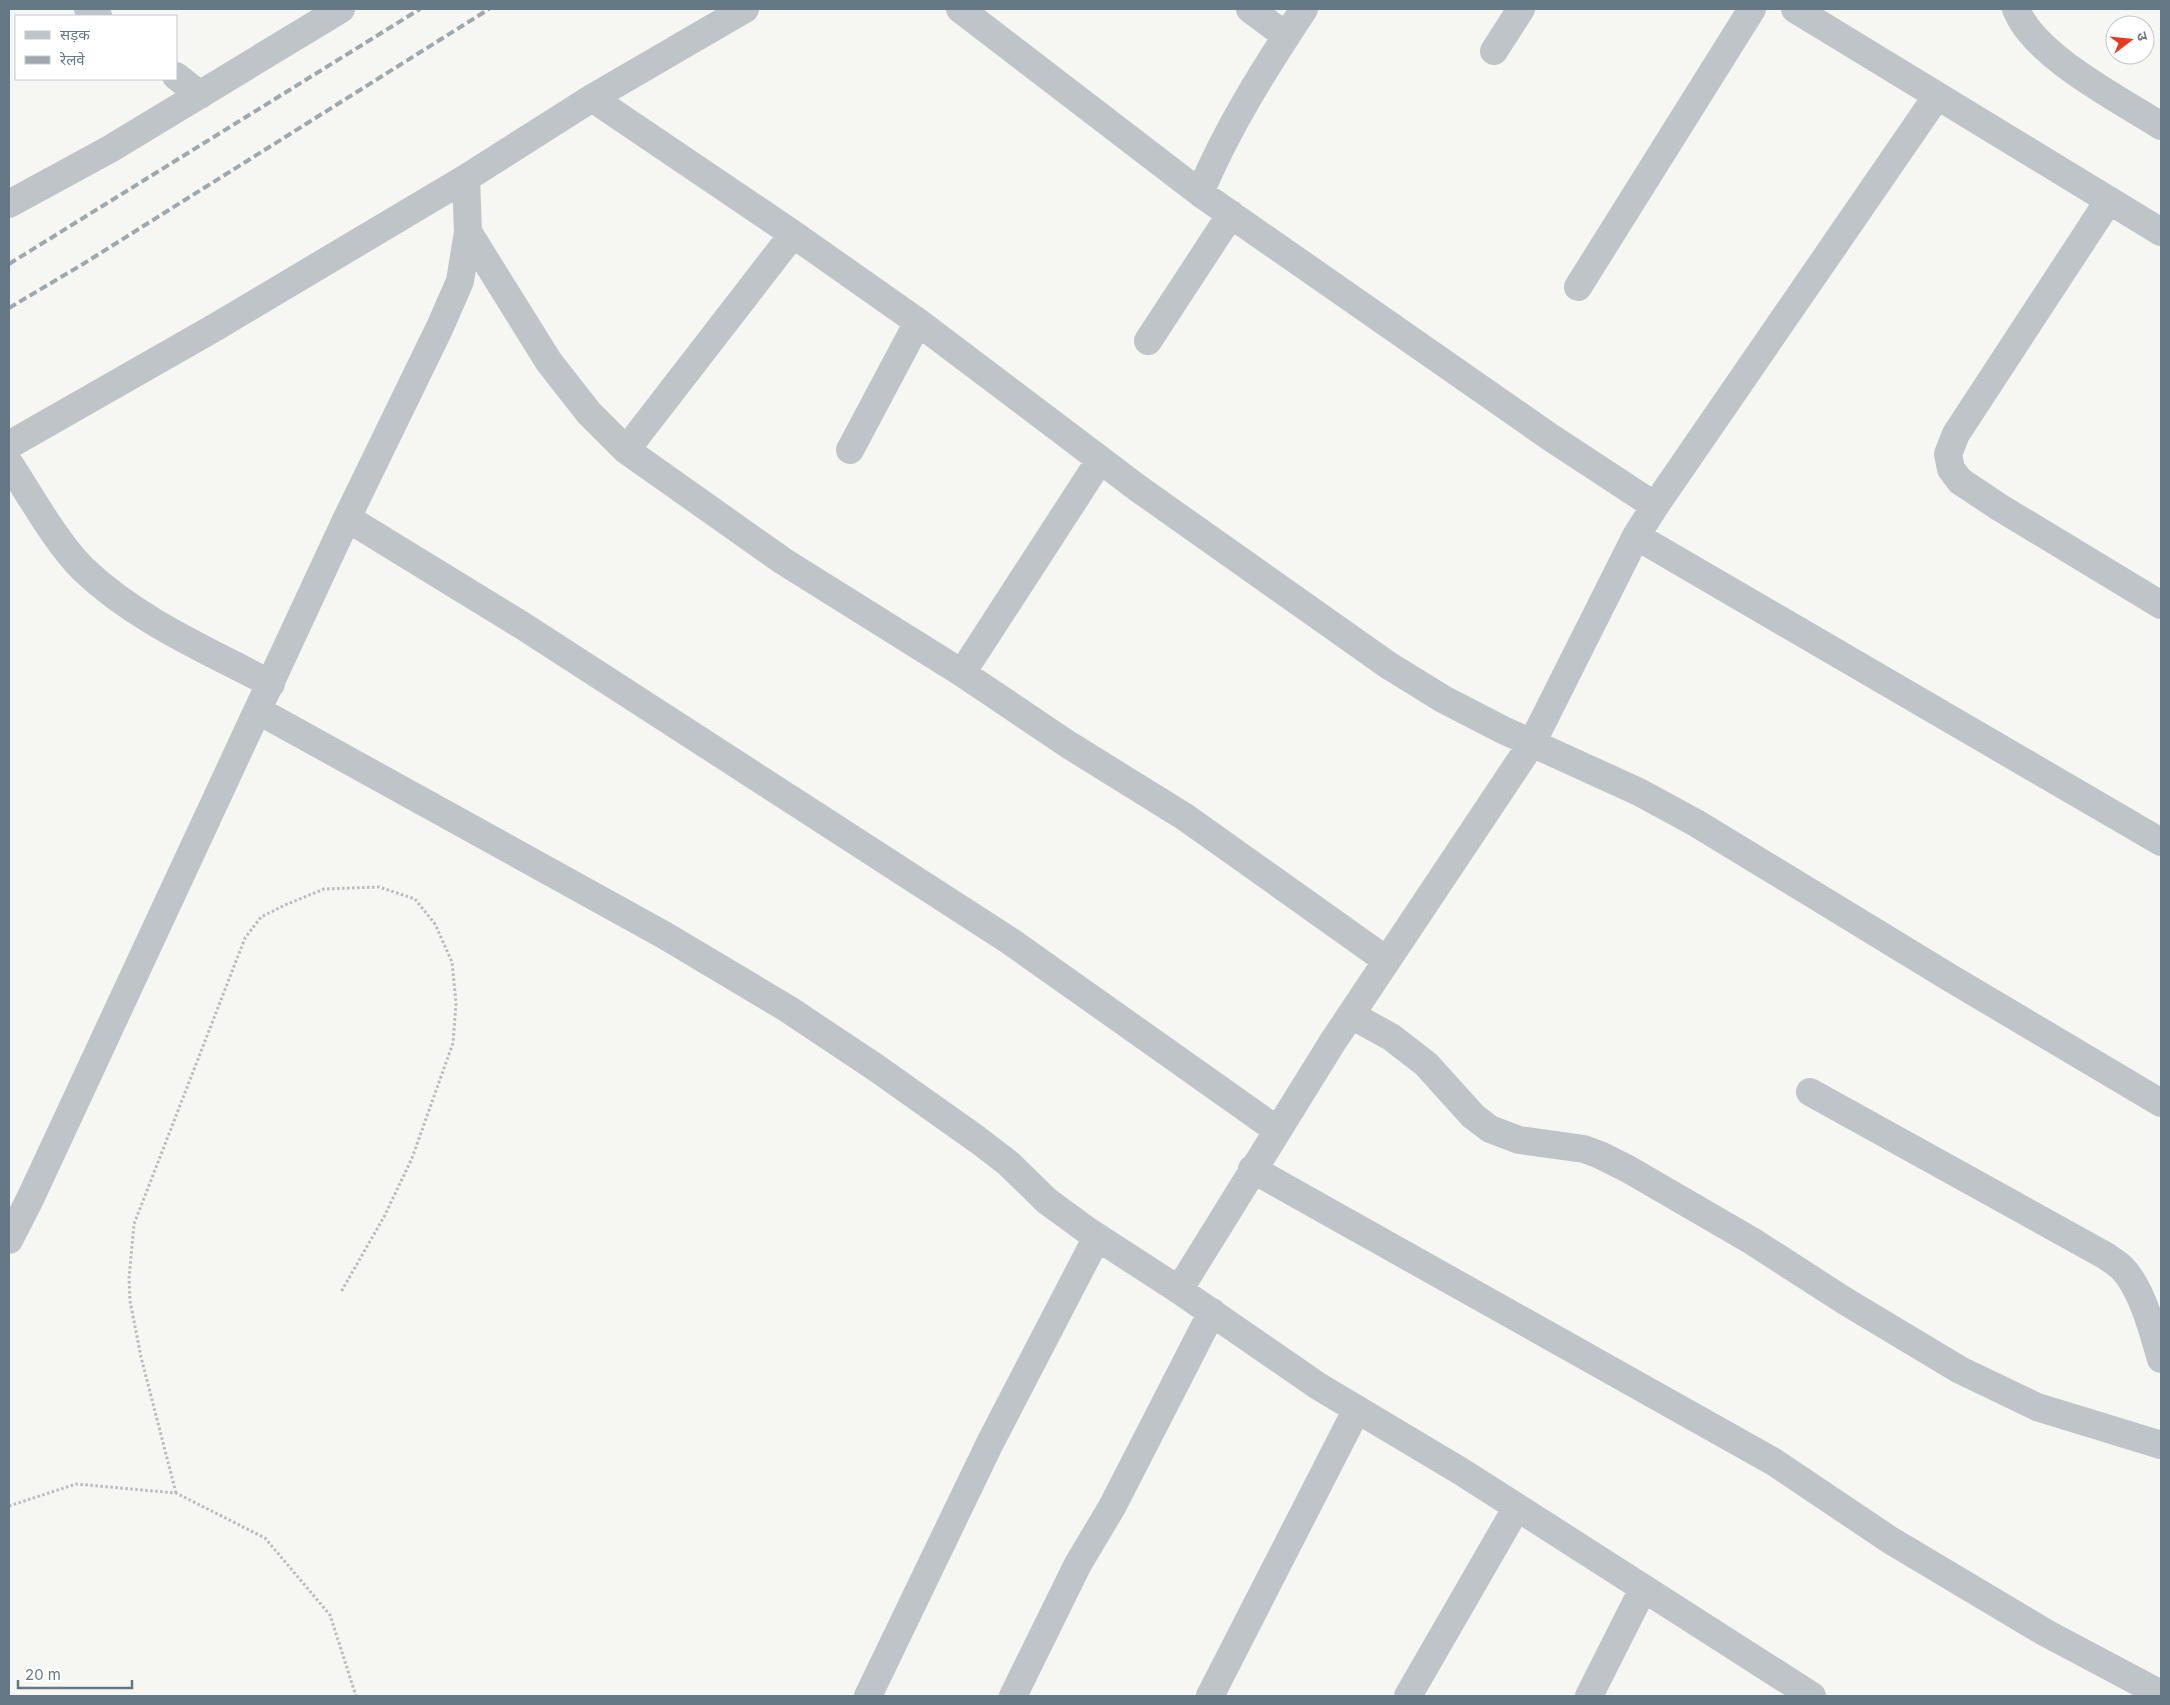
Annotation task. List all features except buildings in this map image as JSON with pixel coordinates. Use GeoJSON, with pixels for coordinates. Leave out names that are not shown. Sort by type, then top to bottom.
{"type":"FeatureCollection","features":[{"type":"Feature","properties":{"kind":"street"},"geometry":{"type":"LineString","coordinates":[[12,197],[110,149],[341,9]]}},
{"type":"Feature","properties":{"kind":"street"},"geometry":{"type":"LineString","coordinates":[[9,445],[214,328],[466,178],[592,98],[745,9]]}},
{"type":"Feature","properties":{"kind":"street"},"geometry":{"type":"LineString","coordinates":[[960,9],[1200,193],[1550,437],[1655,506]]}},
{"type":"Feature","properties":{"kind":"street"},"geometry":{"type":"LineString","coordinates":[[1250,9],[1286,36]]}},
{"type":"Feature","properties":{"kind":"street"},"geometry":{"type":"LineString","coordinates":[[1200,193],[1216,154],[1304,9]]}},
{"type":"Feature","properties":{"kind":"street"},"geometry":{"type":"LineString","coordinates":[[1494,51],[1521,9]]}},
{"type":"Feature","properties":{"kind":"street"},"geometry":{"type":"LineString","coordinates":[[1578,286],[1752,9]]}},
{"type":"Feature","properties":{"kind":"street"},"geometry":{"type":"LineString","coordinates":[[1795,9],[2161,232]]}},
{"type":"Feature","properties":{"kind":"street"},"geometry":{"type":"LineString","coordinates":[[2016,9],[2037,40],[2077,73],[2161,126]]}},
{"type":"Feature","properties":{"kind":"street"},"geometry":{"type":"LineString","coordinates":[[178,78],[200,95]]}},
{"type":"Feature","properties":{"kind":"street"},"geometry":{"type":"LineString","coordinates":[[1179,1290],[1252,1169],[1386,960],[1532,743],[1636,536],[1655,506],[1937,96]]}},
{"type":"Feature","properties":{"kind":"street"},"geometry":{"type":"LineString","coordinates":[[592,98],[793,234],[918,322],[1100,460],[1388,665],[1443,699],[1532,743],[1639,792],[1696,823],[1952,979],[2161,1103]]}},
{"type":"Feature","properties":{"kind":"street"},"geometry":{"type":"LineString","coordinates":[[9,1240],[30,1199],[259,711],[347,518],[440,327],[460,281],[468,232],[466,178]]}},
{"type":"Feature","properties":{"kind":"street"},"geometry":{"type":"LineString","coordinates":[[2109,200],[1956,434],[1948,454],[1951,469],[1960,480],[1999,508],[2161,606]]}},
{"type":"Feature","properties":{"kind":"street"},"geometry":{"type":"LineString","coordinates":[[1148,341],[1231,214]]}},
{"type":"Feature","properties":{"kind":"street"},"geometry":{"type":"LineString","coordinates":[[468,232],[549,362],[589,413],[626,450],[784,561],[962,673],[1069,745],[1185,817],[1386,960]]}},
{"type":"Feature","properties":{"kind":"street"},"geometry":{"type":"LineString","coordinates":[[626,450],[793,234]]}},
{"type":"Feature","properties":{"kind":"street"},"geometry":{"type":"LineString","coordinates":[[850,450],[918,322]]}},
{"type":"Feature","properties":{"kind":"street"},"geometry":{"type":"LineString","coordinates":[[962,673],[1100,460]]}},
{"type":"Feature","properties":{"kind":"street"},"geometry":{"type":"LineString","coordinates":[[9,463],[52,528],[76,560],[113,595],[147,617],[271,684]]}},
{"type":"Feature","properties":{"kind":"street"},"geometry":{"type":"LineString","coordinates":[[347,518],[523,626],[1010,941],[1277,1130]]}},
{"type":"Feature","properties":{"kind":"street"},"geometry":{"type":"LineString","coordinates":[[1636,536],[2161,842]]}},
{"type":"Feature","properties":{"kind":"street"},"geometry":{"type":"LineString","coordinates":[[259,711],[664,935],[788,1009],[875,1067],[978,1140],[1008,1163],[1047,1201],[1097,1237],[1212,1312],[1318,1386],[1518,1507],[1797,1692]]}},
{"type":"Feature","properties":{"kind":"street"},"geometry":{"type":"LineString","coordinates":[[1351,1015],[1391,1037],[1426,1064],[1473,1116],[1490,1129],[1519,1140],[1584,1149],[1600,1155],[1628,1169],[1752,1241],[1845,1301],[1960,1370],[2037,1407],[2161,1445]]}},
{"type":"Feature","properties":{"kind":"street"},"geometry":{"type":"LineString","coordinates":[[1810,1092],[2106,1256],[2123,1269],[2136,1290],[2148,1314],[2161,1359]]}},
{"type":"Feature","properties":{"kind":"street"},"geometry":{"type":"LineString","coordinates":[[1252,1169],[1774,1462],[1890,1540],[2046,1634],[2161,1694]]}},
{"type":"Feature","properties":{"kind":"street"},"geometry":{"type":"LineString","coordinates":[[868,1696],[990,1443],[1097,1237]]}},
{"type":"Feature","properties":{"kind":"street"},"geometry":{"type":"LineString","coordinates":[[1013,1696],[1078,1564],[1112,1507],[1212,1312]]}},
{"type":"Feature","properties":{"kind":"street"},"geometry":{"type":"LineString","coordinates":[[1210,1696],[1357,1409]]}},
{"type":"Feature","properties":{"kind":"street"},"geometry":{"type":"LineString","coordinates":[[1408,1696],[1518,1507]]}},
{"type":"Feature","properties":{"kind":"street"},"geometry":{"type":"LineString","coordinates":[[1589,1696],[1644,1589]]}},
{"type":"Feature","properties":{"kind":"path"},"geometry":{"type":"LineString","coordinates":[[176,1492],[141,1357],[130,1301],[129,1278],[134,1224],[246,938],[261,918],[285,905],[324,889],[379,887],[415,899],[436,924],[452,962],[456,1004],[453,1043],[412,1158],[385,1215],[340,1292]]}},
{"type":"Feature","properties":{"kind":"path"},"geometry":{"type":"LineString","coordinates":[[9,1506],[76,1484],[176,1492],[265,1538],[330,1615],[356,1696]]}},
{"type":"Feature","properties":{"kind":"railway"},"geometry":{"type":"LineString","coordinates":[[9,264],[420,9]]}},
{"type":"Feature","properties":{"kind":"railway"},"geometry":{"type":"LineString","coordinates":[[9,308],[83,264],[489,9]]}}]}
